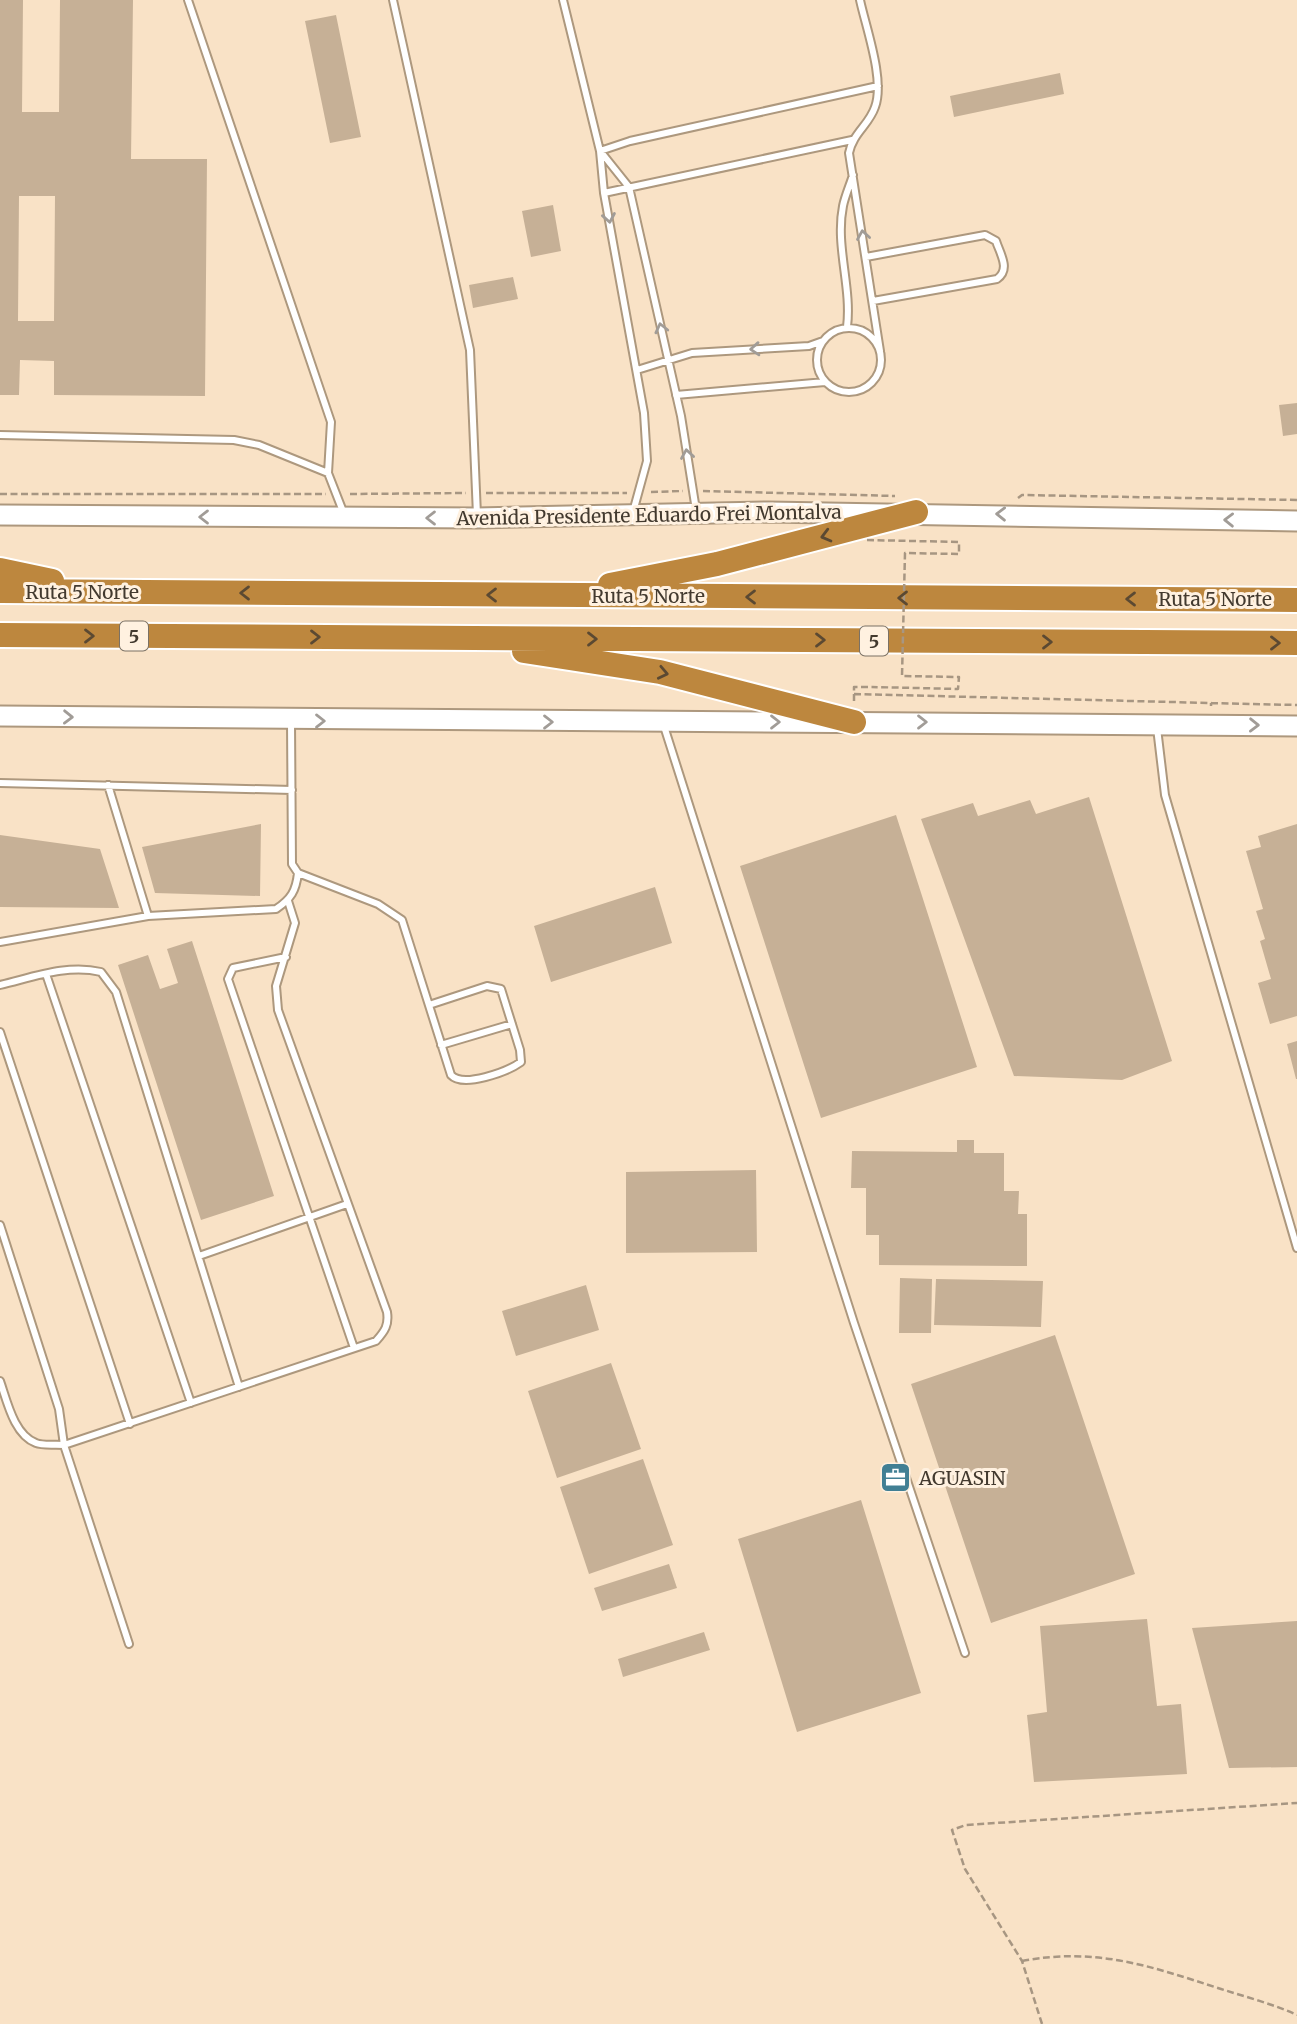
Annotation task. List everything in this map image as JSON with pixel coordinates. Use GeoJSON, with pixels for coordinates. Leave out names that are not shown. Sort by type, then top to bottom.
{"type":"FeatureCollection","features":[{"type":"Feature","properties":{"kind":"highway"},"geometry":{"type":"LineString","coordinates":[[560,595],[717,564],[916,512]]}},
{"type":"Feature","properties":{"kind":"highway"},"geometry":{"type":"LineString","coordinates":[[0,570],[97,592]]}},
{"type":"Feature","properties":{"kind":"highway","name":"Ruta 5 Norte"},"geometry":{"type":"LineString","coordinates":[[0,591],[1297,600]]}},
{"type":"Feature","properties":{"kind":"highway","name":"5"},"geometry":{"type":"LineString","coordinates":[[7,637],[1297,643]]}},
{"type":"Feature","properties":{"kind":"highway"},"geometry":{"type":"LineString","coordinates":[[451,638],[660,672],[854,722]]}},
{"type":"Feature","properties":{"kind":"street","name":"Avenida Presidente Eduardo Frei Montalva"},"geometry":{"type":"LineString","coordinates":[[0,515],[346,518],[916,512],[1297,521]]}},
{"type":"Feature","properties":{"kind":"street"},"geometry":{"type":"LineString","coordinates":[[0,716],[663,722],[1156,722],[1297,726]]}},
{"type":"Feature","properties":{"kind":"lane"},"geometry":{"type":"LineString","coordinates":[[188,0],[331,422],[328,473],[346,518]]}},
{"type":"Feature","properties":{"kind":"lane"},"geometry":{"type":"LineString","coordinates":[[393,0],[470,350],[477,517]]}},
{"type":"Feature","properties":{"kind":"lane"},"geometry":{"type":"LineString","coordinates":[[563,0],[600,151],[604,193],[644,412],[647,461],[633,514]]}},
{"type":"Feature","properties":{"kind":"lane"},"geometry":{"type":"LineString","coordinates":[[822,341],[817,355],[818,369],[825,382],[836,390],[851,393],[865,389],[876,379],[881,366],[880,351],[849,153],[852,140],[874,110],[878,86],[860,0]]}},
{"type":"Feature","properties":{"kind":"lane"},"geometry":{"type":"LineString","coordinates":[[600,151],[630,141],[878,86]]}},
{"type":"Feature","properties":{"kind":"lane"},"geometry":{"type":"LineString","coordinates":[[604,193],[852,140]]}},
{"type":"Feature","properties":{"kind":"lane"},"geometry":{"type":"LineString","coordinates":[[600,151],[629,187],[669,360],[696,513]]}},
{"type":"Feature","properties":{"kind":"lane"},"geometry":{"type":"LineString","coordinates":[[848,327],[850,302],[842,226],[843,206],[854,173]]}},
{"type":"Feature","properties":{"kind":"lane"},"geometry":{"type":"LineString","coordinates":[[866,257],[985,235],[996,241],[1005,267],[1003,275],[997,279],[873,301]]}},
{"type":"Feature","properties":{"kind":"lane"},"geometry":{"type":"LineString","coordinates":[[637,370],[692,353],[810,346],[822,341],[834,331],[848,327],[862,330],[873,338],[880,351]]}},
{"type":"Feature","properties":{"kind":"lane"},"geometry":{"type":"LineString","coordinates":[[676,395],[825,382]]}},
{"type":"Feature","properties":{"kind":"lane"},"geometry":{"type":"LineString","coordinates":[[0,435],[233,439],[259,445],[328,473]]}},
{"type":"Feature","properties":{"kind":"lane"},"geometry":{"type":"LineString","coordinates":[[290,720],[292,864],[298,873],[378,904],[402,920],[441,1045],[451,1075],[456,1080],[462,1082],[476,1079],[521,1062],[501,989],[494,986],[429,1006]]}},
{"type":"Feature","properties":{"kind":"lane"},"geometry":{"type":"LineString","coordinates":[[663,722],[854,1323],[965,1653]]}},
{"type":"Feature","properties":{"kind":"lane"},"geometry":{"type":"LineString","coordinates":[[1156,722],[1166,795],[1297,1248]]}},
{"type":"Feature","properties":{"kind":"lane"},"geometry":{"type":"LineString","coordinates":[[0,783],[292,790]]}},
{"type":"Feature","properties":{"kind":"lane"},"geometry":{"type":"LineString","coordinates":[[108,785],[148,916]]}},
{"type":"Feature","properties":{"kind":"lane"},"geometry":{"type":"LineString","coordinates":[[0,942],[148,916],[260,912],[276,909],[289,901],[296,889],[298,873]]}},
{"type":"Feature","properties":{"kind":"lane"},"geometry":{"type":"LineString","coordinates":[[0,1381],[14,1419],[25,1437],[38,1445],[64,1445],[376,1341],[388,1321],[278,1010],[276,986],[295,923],[289,901]]}},
{"type":"Feature","properties":{"kind":"lane"},"geometry":{"type":"LineString","coordinates":[[286,957],[233,968],[228,979],[354,1348]]}},
{"type":"Feature","properties":{"kind":"lane"},"geometry":{"type":"LineString","coordinates":[[0,985],[71,968],[101,972],[116,992],[239,1387]]}},
{"type":"Feature","properties":{"kind":"lane"},"geometry":{"type":"LineString","coordinates":[[46,974],[191,1403]]}},
{"type":"Feature","properties":{"kind":"lane"},"geometry":{"type":"LineString","coordinates":[[441,1045],[512,1024]]}},
{"type":"Feature","properties":{"kind":"lane"},"geometry":{"type":"LineString","coordinates":[[0,1032],[130,1424]]}},
{"type":"Feature","properties":{"kind":"lane"},"geometry":{"type":"LineString","coordinates":[[199,1256],[347,1204]]}},
{"type":"Feature","properties":{"kind":"lane"},"geometry":{"type":"LineString","coordinates":[[0,1225],[59,1409],[64,1445],[129,1644]]}},
{"type":"Feature","properties":{"kind":"path"},"geometry":{"type":"LineString","coordinates":[[854,722],[854,687],[958,689],[959,677],[902,676],[905,553],[959,554],[959,542],[867,540]]}},
{"type":"Feature","properties":{"kind":"path"},"geometry":{"type":"LineString","coordinates":[[854,694],[1297,705]]}},
{"type":"Feature","properties":{"kind":"path"},"geometry":{"type":"LineString","coordinates":[[1211,703],[1212,724]]}},
{"type":"Feature","properties":{"kind":"path"},"geometry":{"type":"LineString","coordinates":[[1042,2024],[1022,1961],[965,1869],[952,1830],[966,1825],[1297,1803]]}},
{"type":"Feature","properties":{"kind":"path"},"geometry":{"type":"LineString","coordinates":[[1022,1961],[1054,1955],[1115,1958],[1142,1963],[1297,2015]]}},
{"type":"Feature","properties":{"kind":"building"},"geometry":{"type":"Polygon","coordinates":[[[0,0],[23,0],[22,112],[59,112],[60,0],[133,0],[131,159],[207,159],[205,396],[54,395],[54,361],[20,360],[19,395],[0,395],[0,0]],[[19,196],[18,321],[54,321],[55,196],[19,196]]]}},
{"type":"Feature","properties":{"kind":"building"},"geometry":{"type":"Polygon","coordinates":[[[336,15],[361,137],[330,143],[305,21],[336,15]]]}},
{"type":"Feature","properties":{"kind":"building"},"geometry":{"type":"Polygon","coordinates":[[[1060,73],[1064,94],[954,117],[950,96],[1060,73]]]}},
{"type":"Feature","properties":{"kind":"building"},"geometry":{"type":"Polygon","coordinates":[[[553,205],[561,251],[531,257],[522,211],[553,205]]]}},
{"type":"Feature","properties":{"kind":"building"},"geometry":{"type":"Polygon","coordinates":[[[513,277],[518,299],[473,308],[469,285],[513,277]]]}},
{"type":"Feature","properties":{"kind":"building"},"geometry":{"type":"Polygon","coordinates":[[[1297,403],[1297,434],[1283,436],[1279,405],[1297,403]]]}},
{"type":"Feature","properties":{"kind":"building"},"geometry":{"type":"Polygon","coordinates":[[[1089,797],[1172,1061],[1122,1080],[1014,1076],[921,819],[973,803],[978,816],[1030,800],[1036,814],[1089,797]]]}},
{"type":"Feature","properties":{"kind":"building"},"geometry":{"type":"Polygon","coordinates":[[[896,815],[977,1067],[821,1118],[740,866],[896,815]]]}},
{"type":"Feature","properties":{"kind":"building"},"geometry":{"type":"Polygon","coordinates":[[[261,824],[260,896],[155,893],[142,847],[261,824]]]}},
{"type":"Feature","properties":{"kind":"building"},"geometry":{"type":"Polygon","coordinates":[[[1297,824],[1297,1016],[1270,1024],[1258,983],[1271,979],[1260,941],[1265,939],[1256,911],[1263,909],[1246,851],[1261,847],[1258,836],[1297,824]]]}},
{"type":"Feature","properties":{"kind":"building"},"geometry":{"type":"Polygon","coordinates":[[[0,835],[100,849],[119,908],[0,907],[0,835]]]}},
{"type":"Feature","properties":{"kind":"building"},"geometry":{"type":"Polygon","coordinates":[[[655,887],[672,943],[551,982],[534,926],[655,887]]]}},
{"type":"Feature","properties":{"kind":"building"},"geometry":{"type":"Polygon","coordinates":[[[192,941],[274,1196],[201,1220],[118,965],[148,955],[160,989],[178,983],[167,949],[192,941]]]}},
{"type":"Feature","properties":{"kind":"building"},"geometry":{"type":"Polygon","coordinates":[[[1297,1041],[1297,1079],[1296,1079],[1287,1044],[1297,1041]]]}},
{"type":"Feature","properties":{"kind":"building"},"geometry":{"type":"Polygon","coordinates":[[[957,1140],[974,1140],[974,1153],[1004,1153],[1004,1191],[1019,1191],[1018,1214],[1027,1214],[1027,1266],[879,1265],[879,1235],[866,1235],[866,1188],[851,1188],[852,1151],[957,1152],[957,1140]]]}},
{"type":"Feature","properties":{"kind":"building"},"geometry":{"type":"Polygon","coordinates":[[[756,1170],[757,1252],[626,1253],[626,1172],[756,1170]]]}},
{"type":"Feature","properties":{"kind":"building"},"geometry":{"type":"Polygon","coordinates":[[[900,1278],[932,1279],[931,1333],[899,1333],[900,1278]]]}},
{"type":"Feature","properties":{"kind":"building"},"geometry":{"type":"Polygon","coordinates":[[[936,1279],[1043,1281],[1041,1327],[934,1325],[936,1279]]]}},
{"type":"Feature","properties":{"kind":"building"},"geometry":{"type":"Polygon","coordinates":[[[586,1285],[599,1330],[516,1356],[502,1311],[586,1285]]]}},
{"type":"Feature","properties":{"kind":"building"},"geometry":{"type":"Polygon","coordinates":[[[1055,1335],[1135,1574],[991,1623],[911,1384],[1055,1335]]]}},
{"type":"Feature","properties":{"kind":"building"},"geometry":{"type":"Polygon","coordinates":[[[611,1363],[641,1449],[557,1478],[528,1391],[611,1363]]]}},
{"type":"Feature","properties":{"kind":"building"},"geometry":{"type":"Polygon","coordinates":[[[643,1459],[673,1545],[589,1574],[560,1487],[643,1459]]]}},
{"type":"Feature","properties":{"kind":"building"},"geometry":{"type":"Polygon","coordinates":[[[861,1500],[921,1693],[797,1732],[738,1539],[861,1500]]]}},
{"type":"Feature","properties":{"kind":"building"},"geometry":{"type":"Polygon","coordinates":[[[669,1564],[677,1588],[602,1611],[594,1588],[669,1564]]]}},
{"type":"Feature","properties":{"kind":"building"},"geometry":{"type":"Polygon","coordinates":[[[1147,1619],[1157,1706],[1181,1704],[1187,1774],[1034,1782],[1027,1715],[1047,1712],[1040,1626],[1147,1619]]]}},
{"type":"Feature","properties":{"kind":"building"},"geometry":{"type":"Polygon","coordinates":[[[1297,1621],[1297,1767],[1229,1768],[1192,1628],[1297,1621]]]}},
{"type":"Feature","properties":{"kind":"building"},"geometry":{"type":"Polygon","coordinates":[[[704,1632],[710,1650],[623,1677],[618,1659],[704,1632]]]}},
{"type":"Feature","properties":{"kind":"place","name":"AGUASIN"},"geometry":{"type":"Point","coordinates":[896,1478]}}]}
